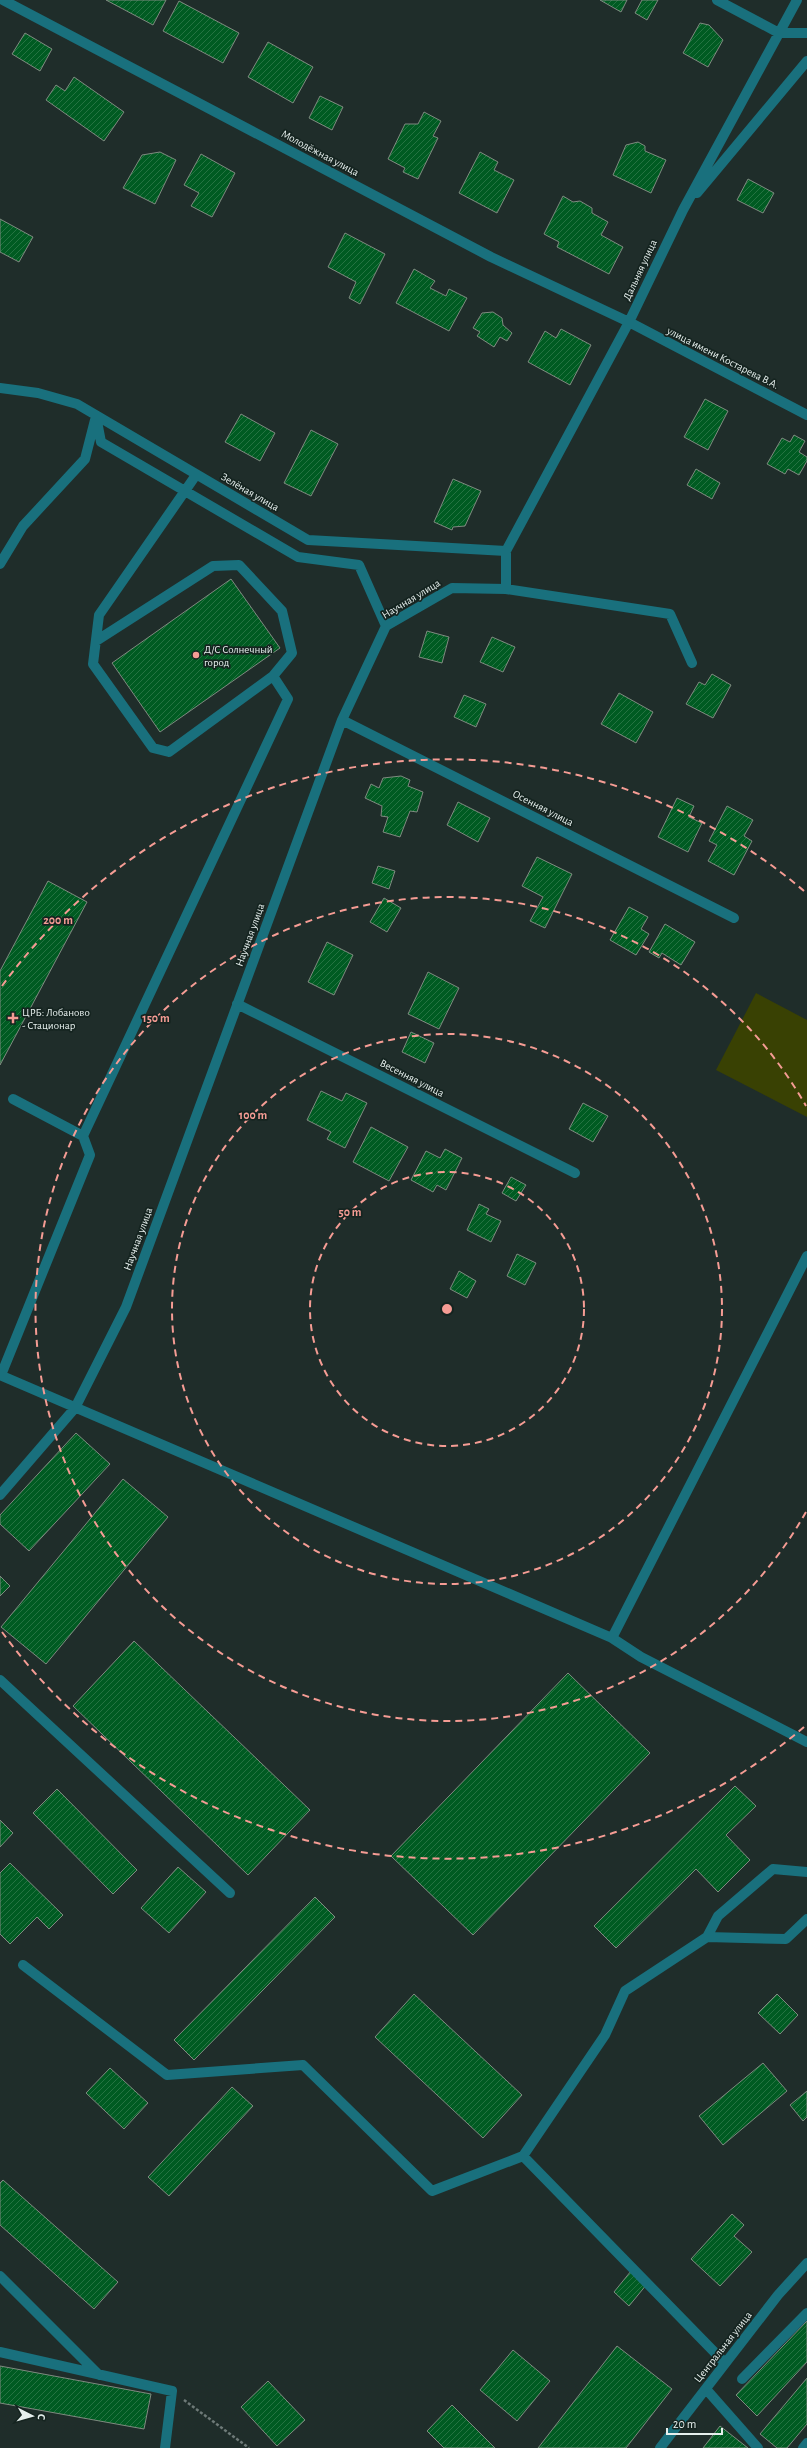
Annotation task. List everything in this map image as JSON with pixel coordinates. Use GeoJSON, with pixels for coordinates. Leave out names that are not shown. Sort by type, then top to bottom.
{"type":"FeatureCollection","features":[{"type":"Feature","properties":{"kind":"street","name":"Молодёжная улица"},"geometry":{"type":"LineString","coordinates":[[3,0],[491,257],[629,322]]}},
{"type":"Feature","properties":{"kind":"street"},"geometry":{"type":"LineString","coordinates":[[717,0],[779,33],[807,33]]}},
{"type":"Feature","properties":{"kind":"street","name":"Дальняя улица"},"geometry":{"type":"LineString","coordinates":[[506,551],[629,322],[682,210],[796,0]]}},
{"type":"Feature","properties":{"kind":"street"},"geometry":{"type":"LineString","coordinates":[[682,210],[807,61]]}},
{"type":"Feature","properties":{"kind":"street","name":"улица имени Костарева В.А."},"geometry":{"type":"LineString","coordinates":[[629,322],[807,415]]}},
{"type":"Feature","properties":{"kind":"street","name":"Зелёная улица"},"geometry":{"type":"LineString","coordinates":[[0,388],[44,395],[77,404],[308,540],[506,551]]}},
{"type":"Feature","properties":{"kind":"street"},"geometry":{"type":"LineString","coordinates":[[96,416],[101,442],[298,557],[359,565],[386,626]]}},
{"type":"Feature","properties":{"kind":"street"},"geometry":{"type":"LineString","coordinates":[[0,564],[23,526],[85,459],[96,416]]}},
{"type":"Feature","properties":{"kind":"street"},"geometry":{"type":"LineString","coordinates":[[96,641],[213,566],[239,565],[282,610],[292,653],[273,676],[169,752],[153,748],[93,664],[99,615],[186,492],[196,475]]}},
{"type":"Feature","properties":{"kind":"street"},"geometry":{"type":"LineString","coordinates":[[506,551],[506,590]]}},
{"type":"Feature","properties":{"kind":"street","name":"Научная улица"},"geometry":{"type":"LineString","coordinates":[[0,1495],[75,1408],[126,1307],[342,720],[386,626],[452,588],[506,590],[670,614],[692,663]]}},
{"type":"Feature","properties":{"kind":"street"},"geometry":{"type":"LineString","coordinates":[[83,1136],[288,699],[273,676]]}},
{"type":"Feature","properties":{"kind":"street","name":"Осенняя улица"},"geometry":{"type":"LineString","coordinates":[[342,720],[734,918]]}},
{"type":"Feature","properties":{"kind":"street","name":"Весенняя улица"},"geometry":{"type":"LineString","coordinates":[[238,1004],[575,1174]]}},
{"type":"Feature","properties":{"kind":"street"},"geometry":{"type":"LineString","coordinates":[[13,1099],[83,1136],[90,1155],[0,1375],[612,1638],[641,1657],[807,1742]]}},
{"type":"Feature","properties":{"kind":"street"},"geometry":{"type":"LineString","coordinates":[[612,1638],[807,1256]]}},
{"type":"Feature","properties":{"kind":"street"},"geometry":{"type":"LineString","coordinates":[[0,1680],[230,1893]]}},
{"type":"Feature","properties":{"kind":"street"},"geometry":{"type":"LineString","coordinates":[[23,1965],[167,2075],[303,2065],[432,2191],[524,2156],[605,2035],[625,1991],[707,1937],[718,1916],[773,1869],[807,1872]]}},
{"type":"Feature","properties":{"kind":"street"},"geometry":{"type":"LineString","coordinates":[[707,1937],[786,1939],[807,1919]]}},
{"type":"Feature","properties":{"kind":"street"},"geometry":{"type":"LineString","coordinates":[[524,2156],[725,2363]]}},
{"type":"Feature","properties":{"kind":"street","name":"Центральная улица"},"geometry":{"type":"LineString","coordinates":[[660,2448],[778,2295],[807,2263]]}},
{"type":"Feature","properties":{"kind":"street"},"geometry":{"type":"LineString","coordinates":[[0,2276],[100,2375]]}},
{"type":"Feature","properties":{"kind":"street"},"geometry":{"type":"LineString","coordinates":[[742,2379],[807,2313]]}},
{"type":"Feature","properties":{"kind":"street"},"geometry":{"type":"LineString","coordinates":[[0,2352],[172,2391],[165,2448]]}},
{"type":"Feature","properties":{"kind":"street"},"geometry":{"type":"LineString","coordinates":[[706,2389],[758,2448]]}},
{"type":"Feature","properties":{"kind":"street"},"geometry":{"type":"LineString","coordinates":[[803,2448],[807,2443]]}},
{"type":"Feature","properties":{"kind":"path"},"geometry":{"type":"LineString","coordinates":[[172,2391],[250,2448]]}},
{"type":"Feature","properties":{"kind":"green space"},"geometry":{"type":"Polygon","coordinates":[[[756,993],[807,1020],[807,1117],[716,1070],[756,993]]]}},
{"type":"Feature","properties":{"kind":"building"},"geometry":{"type":"Polygon","coordinates":[[[106,0],[166,0],[153,25],[106,0]]]}},
{"type":"Feature","properties":{"kind":"building"},"geometry":{"type":"Polygon","coordinates":[[[600,0],[627,0],[621,12],[600,0]]]}},
{"type":"Feature","properties":{"kind":"building"},"geometry":{"type":"Polygon","coordinates":[[[642,0],[658,0],[647,20],[635,13],[642,0]]]}},
{"type":"Feature","properties":{"kind":"building"},"geometry":{"type":"Polygon","coordinates":[[[179,1],[239,33],[223,63],[163,31],[179,1]]]}},
{"type":"Feature","properties":{"kind":"building"},"geometry":{"type":"Polygon","coordinates":[[[700,23],[709,25],[723,40],[708,67],[683,53],[700,23]]]}},
{"type":"Feature","properties":{"kind":"building"},"geometry":{"type":"Polygon","coordinates":[[[25,33],[52,49],[40,71],[12,54],[25,33]]]}},
{"type":"Feature","properties":{"kind":"building"},"geometry":{"type":"Polygon","coordinates":[[[268,42],[313,67],[293,103],[248,77],[268,42]]]}},
{"type":"Feature","properties":{"kind":"building"},"geometry":{"type":"Polygon","coordinates":[[[74,77],[124,112],[104,141],[46,100],[56,85],[65,91],[74,77]]]}},
{"type":"Feature","properties":{"kind":"building"},"geometry":{"type":"Polygon","coordinates":[[[320,96],[343,107],[332,130],[309,118],[320,96]]]}},
{"type":"Feature","properties":{"kind":"building"},"geometry":{"type":"Polygon","coordinates":[[[424,112],[441,121],[433,136],[438,138],[418,179],[403,172],[405,168],[388,159],[405,124],[418,124],[424,112]]]}},
{"type":"Feature","properties":{"kind":"building"},"geometry":{"type":"Polygon","coordinates":[[[638,142],[645,146],[645,151],[666,160],[651,193],[613,175],[626,145],[638,142]]]}},
{"type":"Feature","properties":{"kind":"building"},"geometry":{"type":"Polygon","coordinates":[[[160,152],[176,160],[155,204],[123,188],[142,155],[160,152]]]}},
{"type":"Feature","properties":{"kind":"building"},"geometry":{"type":"Polygon","coordinates":[[[480,152],[498,162],[494,170],[514,180],[497,213],[459,193],[480,152]]]}},
{"type":"Feature","properties":{"kind":"building"},"geometry":{"type":"Polygon","coordinates":[[[201,154],[235,173],[212,217],[191,206],[199,193],[184,185],[201,154]]]}},
{"type":"Feature","properties":{"kind":"building"},"geometry":{"type":"Polygon","coordinates":[[[748,179],[774,193],[763,213],[737,200],[748,179]]]}},
{"type":"Feature","properties":{"kind":"building"},"geometry":{"type":"Polygon","coordinates":[[[563,196],[573,202],[580,201],[592,208],[592,213],[608,222],[601,235],[623,247],[609,274],[557,247],[559,242],[544,234],[563,196]]]}},
{"type":"Feature","properties":{"kind":"building"},"geometry":{"type":"Polygon","coordinates":[[[0,219],[33,237],[19,262],[0,252],[0,219]]]}},
{"type":"Feature","properties":{"kind":"building"},"geometry":{"type":"Polygon","coordinates":[[[345,233],[385,254],[360,304],[349,298],[356,282],[328,267],[345,233]]]}},
{"type":"Feature","properties":{"kind":"building"},"geometry":{"type":"Polygon","coordinates":[[[414,269],[435,281],[430,288],[446,296],[449,289],[467,298],[449,331],[396,303],[414,269]]]}},
{"type":"Feature","properties":{"kind":"building"},"geometry":{"type":"Polygon","coordinates":[[[493,312],[502,318],[503,325],[512,333],[507,341],[500,337],[494,347],[477,336],[480,332],[473,328],[482,313],[493,312]]]}},
{"type":"Feature","properties":{"kind":"building"},"geometry":{"type":"Polygon","coordinates":[[[561,329],[591,345],[570,385],[528,362],[545,331],[556,338],[561,329]]]}},
{"type":"Feature","properties":{"kind":"building"},"geometry":{"type":"Polygon","coordinates":[[[705,399],[728,411],[708,450],[684,437],[705,399]]]}},
{"type":"Feature","properties":{"kind":"building"},"geometry":{"type":"Polygon","coordinates":[[[241,414],[275,433],[260,461],[225,442],[241,414]]]}},
{"type":"Feature","properties":{"kind":"building"},"geometry":{"type":"Polygon","coordinates":[[[311,430],[338,444],[311,496],[284,483],[311,430]]]}},
{"type":"Feature","properties":{"kind":"building"},"geometry":{"type":"Polygon","coordinates":[[[794,435],[805,441],[799,452],[807,457],[807,461],[799,475],[788,469],[785,474],[767,464],[782,438],[790,442],[794,435]]]}},
{"type":"Feature","properties":{"kind":"building"},"geometry":{"type":"Polygon","coordinates":[[[696,469],[720,483],[712,499],[687,485],[696,469]]]}},
{"type":"Feature","properties":{"kind":"building"},"geometry":{"type":"Polygon","coordinates":[[[453,479],[481,491],[465,526],[453,527],[452,530],[434,522],[453,479]]]}},
{"type":"Feature","properties":{"kind":"building","name":"Д/С Солнечный город"},"geometry":{"type":"Polygon","coordinates":[[[231,579],[280,648],[160,732],[112,663],[231,579]]]}},
{"type":"Feature","properties":{"kind":"building"},"geometry":{"type":"Polygon","coordinates":[[[427,631],[449,637],[442,663],[419,657],[427,631]]]}},
{"type":"Feature","properties":{"kind":"building"},"geometry":{"type":"Polygon","coordinates":[[[492,637],[515,647],[503,672],[480,662],[492,637]]]}},
{"type":"Feature","properties":{"kind":"building"},"geometry":{"type":"Polygon","coordinates":[[[712,674],[731,685],[713,718],[686,704],[699,682],[705,685],[712,674]]]}},
{"type":"Feature","properties":{"kind":"building"},"geometry":{"type":"Polygon","coordinates":[[[619,693],[653,712],[636,743],[601,724],[619,693]]]}},
{"type":"Feature","properties":{"kind":"building"},"geometry":{"type":"Polygon","coordinates":[[[464,695],[486,704],[476,727],[454,717],[464,695]]]}},
{"type":"Feature","properties":{"kind":"building"},"geometry":{"type":"Polygon","coordinates":[[[401,776],[410,780],[408,786],[423,792],[417,812],[410,811],[400,837],[383,832],[388,817],[381,816],[382,806],[365,798],[371,784],[379,788],[383,778],[401,776]]]}},
{"type":"Feature","properties":{"kind":"building"},"geometry":{"type":"Polygon","coordinates":[[[677,798],[694,806],[689,817],[702,823],[688,852],[658,837],[677,798]]]}},
{"type":"Feature","properties":{"kind":"building"},"geometry":{"type":"Polygon","coordinates":[[[458,802],[490,818],[478,842],[447,825],[458,802]]]}},
{"type":"Feature","properties":{"kind":"building"},"geometry":{"type":"Polygon","coordinates":[[[727,806],[753,820],[744,836],[752,841],[734,875],[708,861],[717,845],[709,841],[727,806]]]}},
{"type":"Feature","properties":{"kind":"building"},"geometry":{"type":"Polygon","coordinates":[[[537,857],[572,874],[545,928],[530,921],[543,897],[522,886],[537,857]]]}},
{"type":"Feature","properties":{"kind":"building"},"geometry":{"type":"Polygon","coordinates":[[[378,866],[395,871],[389,889],[372,883],[378,866]]]}},
{"type":"Feature","properties":{"kind":"building","name":"ЦРБ: Лобаново - Стационар"},"geometry":{"type":"Polygon","coordinates":[[[48,881],[87,902],[0,1065],[0,971],[48,881]]]}},
{"type":"Feature","properties":{"kind":"building"},"geometry":{"type":"Polygon","coordinates":[[[384,898],[401,908],[387,932],[370,922],[384,898]]]}},
{"type":"Feature","properties":{"kind":"building"},"geometry":{"type":"Polygon","coordinates":[[[629,907],[648,917],[641,929],[649,934],[636,955],[610,940],[629,907]]]}},
{"type":"Feature","properties":{"kind":"building"},"geometry":{"type":"Polygon","coordinates":[[[665,924],[695,942],[681,965],[662,953],[659,958],[649,952],[665,924]]]}},
{"type":"Feature","properties":{"kind":"building"},"geometry":{"type":"Polygon","coordinates":[[[327,942],[353,955],[334,995],[308,982],[327,942]]]}},
{"type":"Feature","properties":{"kind":"building"},"geometry":{"type":"Polygon","coordinates":[[[428,972],[459,988],[439,1029],[408,1014],[428,972]]]}},
{"type":"Feature","properties":{"kind":"building"},"geometry":{"type":"Polygon","coordinates":[[[411,1032],[434,1043],[425,1063],[402,1052],[411,1032]]]}},
{"type":"Feature","properties":{"kind":"building"},"geometry":{"type":"Polygon","coordinates":[[[321,1091],[342,1101],[346,1093],[367,1103],[345,1148],[327,1139],[331,1132],[307,1120],[321,1091]]]}},
{"type":"Feature","properties":{"kind":"building"},"geometry":{"type":"Polygon","coordinates":[[[583,1103],[608,1116],[593,1142],[569,1129],[583,1103]]]}},
{"type":"Feature","properties":{"kind":"building"},"geometry":{"type":"Polygon","coordinates":[[[371,1127],[408,1147],[389,1181],[353,1162],[371,1127]]]}},
{"type":"Feature","properties":{"kind":"building"},"geometry":{"type":"Polygon","coordinates":[[[445,1149],[462,1158],[446,1190],[437,1185],[433,1192],[411,1180],[426,1151],[440,1158],[445,1149]]]}},
{"type":"Feature","properties":{"kind":"building"},"geometry":{"type":"Polygon","coordinates":[[[511,1177],[526,1185],[516,1201],[502,1193],[511,1177]]]}},
{"type":"Feature","properties":{"kind":"building"},"geometry":{"type":"Polygon","coordinates":[[[479,1204],[489,1209],[486,1214],[501,1221],[491,1242],[467,1230],[479,1204]]]}},
{"type":"Feature","properties":{"kind":"building"},"geometry":{"type":"Polygon","coordinates":[[[517,1254],[536,1263],[525,1285],[507,1276],[517,1254]]]}},
{"type":"Feature","properties":{"kind":"building"},"geometry":{"type":"Polygon","coordinates":[[[459,1271],[476,1281],[467,1298],[450,1289],[459,1271]]]}},
{"type":"Feature","properties":{"kind":"building"},"geometry":{"type":"Polygon","coordinates":[[[76,1433],[110,1464],[29,1551],[0,1524],[0,1515],[76,1433]]]}},
{"type":"Feature","properties":{"kind":"building"},"geometry":{"type":"Polygon","coordinates":[[[123,1479],[168,1517],[46,1664],[1,1627],[123,1479]]]}},
{"type":"Feature","properties":{"kind":"building"},"geometry":{"type":"Polygon","coordinates":[[[0,1576],[10,1586],[0,1596],[0,1576]]]}},
{"type":"Feature","properties":{"kind":"building"},"geometry":{"type":"Polygon","coordinates":[[[134,1641],[310,1810],[248,1875],[73,1706],[134,1641]]]}},
{"type":"Feature","properties":{"kind":"building"},"geometry":{"type":"Polygon","coordinates":[[[568,1673],[650,1753],[473,1935],[391,1856],[568,1673]]]}},
{"type":"Feature","properties":{"kind":"building"},"geometry":{"type":"Polygon","coordinates":[[[735,1786],[756,1806],[726,1835],[750,1860],[718,1892],[696,1869],[616,1948],[594,1926],[735,1786]]]}},
{"type":"Feature","properties":{"kind":"building"},"geometry":{"type":"Polygon","coordinates":[[[57,1789],[137,1870],[113,1894],[33,1813],[57,1789]]]}},
{"type":"Feature","properties":{"kind":"building"},"geometry":{"type":"Polygon","coordinates":[[[0,1820],[13,1833],[0,1847],[0,1820]]]}},
{"type":"Feature","properties":{"kind":"building"},"geometry":{"type":"Polygon","coordinates":[[[10,1863],[63,1915],[49,1929],[37,1917],[10,1944],[0,1934],[0,1873],[10,1863]]]}},
{"type":"Feature","properties":{"kind":"building"},"geometry":{"type":"Polygon","coordinates":[[[178,1867],[206,1892],[169,1933],[141,1908],[178,1867]]]}},
{"type":"Feature","properties":{"kind":"building"},"geometry":{"type":"Polygon","coordinates":[[[315,1897],[335,1917],[194,2060],[174,2040],[315,1897]]]}},
{"type":"Feature","properties":{"kind":"building"},"geometry":{"type":"Polygon","coordinates":[[[414,1994],[522,2095],[483,2138],[375,2037],[414,1994]]]}},
{"type":"Feature","properties":{"kind":"building"},"geometry":{"type":"Polygon","coordinates":[[[777,1994],[798,2015],[780,2034],[758,2013],[777,1994]]]}},
{"type":"Feature","properties":{"kind":"building"},"geometry":{"type":"Polygon","coordinates":[[[763,2063],[787,2091],[723,2145],[699,2116],[763,2063]]]}},
{"type":"Feature","properties":{"kind":"building"},"geometry":{"type":"Polygon","coordinates":[[[110,2068],[148,2103],[124,2129],[86,2093],[110,2068]]]}},
{"type":"Feature","properties":{"kind":"building"},"geometry":{"type":"Polygon","coordinates":[[[232,2087],[253,2106],[169,2196],[148,2177],[232,2087]]]}},
{"type":"Feature","properties":{"kind":"building"},"geometry":{"type":"Polygon","coordinates":[[[807,2091],[807,2117],[803,2121],[790,2105],[807,2091]]]}},
{"type":"Feature","properties":{"kind":"building"},"geometry":{"type":"Polygon","coordinates":[[[3,2180],[118,2282],[94,2309],[0,2225],[0,2183],[3,2180]]]}},
{"type":"Feature","properties":{"kind":"building"},"geometry":{"type":"Polygon","coordinates":[[[732,2214],[744,2225],[734,2236],[752,2252],[720,2286],[691,2259],[732,2214]]]}},
{"type":"Feature","properties":{"kind":"building"},"geometry":{"type":"Polygon","coordinates":[[[631,2271],[647,2284],[629,2306],[614,2292],[631,2271]]]}},
{"type":"Feature","properties":{"kind":"building"},"geometry":{"type":"Polygon","coordinates":[[[807,2321],[807,2362],[757,2416],[736,2395],[807,2321]]]}},
{"type":"Feature","properties":{"kind":"building"},"geometry":{"type":"Polygon","coordinates":[[[617,2346],[672,2389],[626,2448],[538,2448],[617,2346]]]}},
{"type":"Feature","properties":{"kind":"building"},"geometry":{"type":"Polygon","coordinates":[[[513,2350],[550,2381],[517,2421],[480,2390],[513,2350]]]}},
{"type":"Feature","properties":{"kind":"building"},"geometry":{"type":"Polygon","coordinates":[[[0,2366],[151,2394],[144,2429],[0,2403],[0,2366]]]}},
{"type":"Feature","properties":{"kind":"building"},"geometry":{"type":"Polygon","coordinates":[[[807,2378],[807,2424],[787,2448],[777,2448],[760,2434],[807,2378]]]}},
{"type":"Feature","properties":{"kind":"building"},"geometry":{"type":"Polygon","coordinates":[[[268,2381],[305,2420],[277,2446],[241,2407],[268,2381]]]}},
{"type":"Feature","properties":{"kind":"building"},"geometry":{"type":"Polygon","coordinates":[[[452,2405],[495,2448],[444,2448],[427,2431],[452,2405]]]}},
{"type":"Feature","properties":{"kind":"building"},"geometry":{"type":"Polygon","coordinates":[[[720,2426],[748,2448],[703,2448],[720,2426]]]}},
{"type":"Feature","properties":{"kind":"place","name":"Д/С Солнечный город"},"geometry":{"type":"Point","coordinates":[196,655]}},
{"type":"Feature","properties":{"kind":"place","name":"ЦРБ: Лобаново - Стационар"},"geometry":{"type":"Point","coordinates":[13,1018]}}]}
